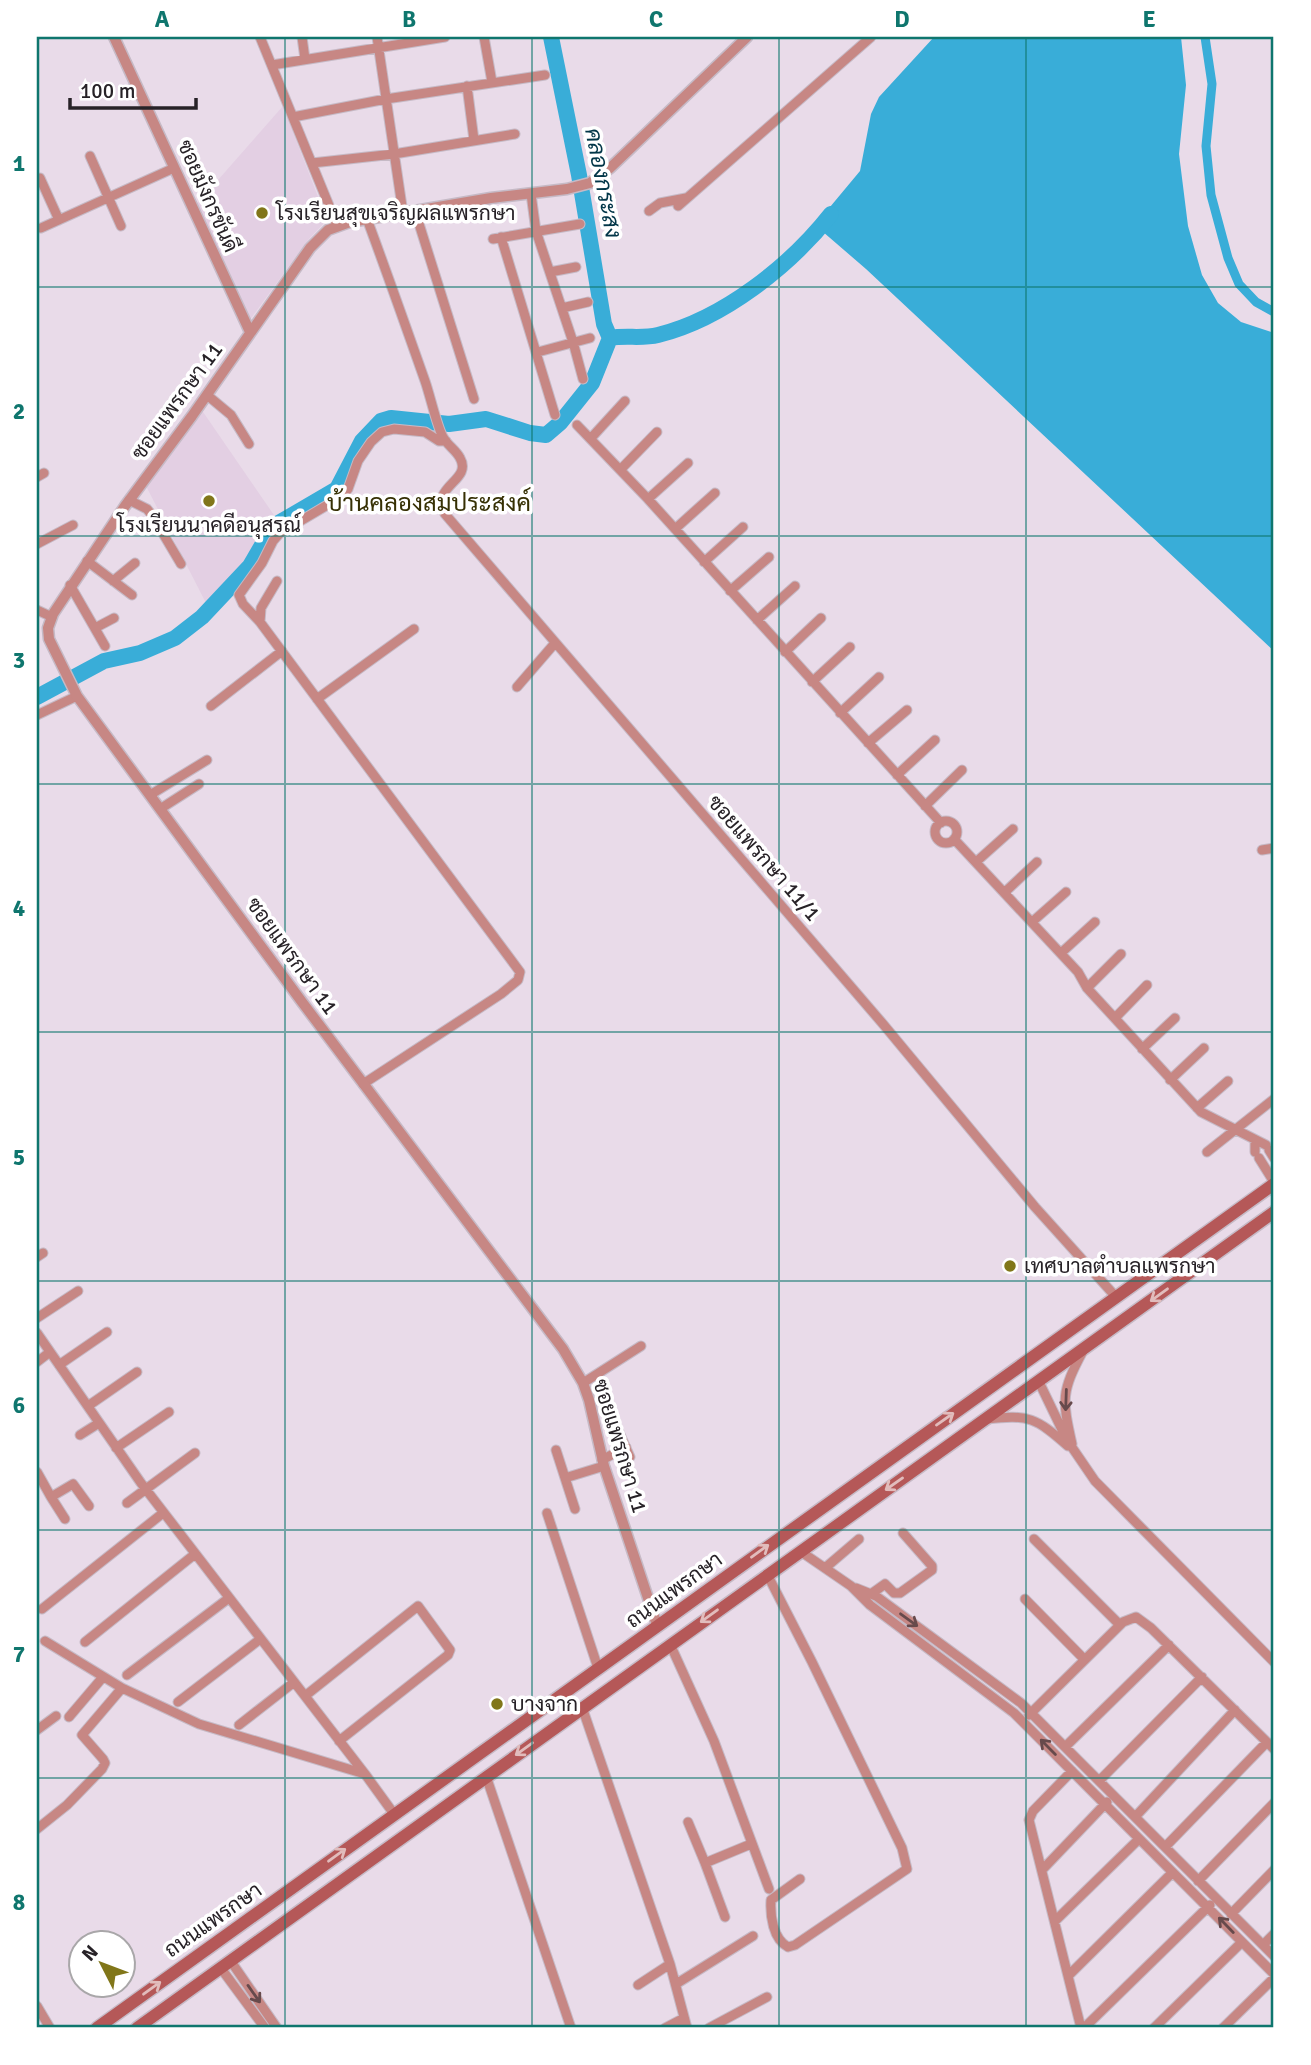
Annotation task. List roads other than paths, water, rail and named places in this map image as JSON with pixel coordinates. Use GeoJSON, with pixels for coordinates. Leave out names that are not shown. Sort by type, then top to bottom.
{"type":"FeatureCollection","features":[{"type":"Feature","properties":{"kind":"main road","name":"ถนนแพรกษา"},"geometry":{"type":"LineString","coordinates":[[97,2028],[1274,1183]]}},
{"type":"Feature","properties":{"kind":"main road","name":"ถนนแพรกษา"},"geometry":{"type":"LineString","coordinates":[[137,2028],[1274,1212]]}},
{"type":"Feature","properties":{"kind":"street","name":"ซอยมังกรขันดี"},"geometry":{"type":"LineString","coordinates":[[114,37],[250,332]]}},
{"type":"Feature","properties":{"kind":"street"},"geometry":{"type":"LineString","coordinates":[[260,37],[337,225],[568,189],[590,183],[610,168],[747,37]]}},
{"type":"Feature","properties":{"kind":"street"},"geometry":{"type":"LineString","coordinates":[[302,37],[305,59]]}},
{"type":"Feature","properties":{"kind":"street"},"geometry":{"type":"LineString","coordinates":[[272,65],[378,42],[445,37]]}},
{"type":"Feature","properties":{"kind":"street"},"geometry":{"type":"LineString","coordinates":[[484,37],[492,82]]}},
{"type":"Feature","properties":{"kind":"street"},"geometry":{"type":"LineString","coordinates":[[678,206],[872,37]]}},
{"type":"Feature","properties":{"kind":"street"},"geometry":{"type":"LineString","coordinates":[[378,42],[403,213]]}},
{"type":"Feature","properties":{"kind":"street"},"geometry":{"type":"LineString","coordinates":[[293,117],[386,99],[545,75]]}},
{"type":"Feature","properties":{"kind":"street"},"geometry":{"type":"LineString","coordinates":[[467,86],[474,141]]}},
{"type":"Feature","properties":{"kind":"street"},"geometry":{"type":"LineString","coordinates":[[312,163],[394,154],[515,134]]}},
{"type":"Feature","properties":{"kind":"street"},"geometry":{"type":"LineString","coordinates":[[90,156],[121,226]]}},
{"type":"Feature","properties":{"kind":"street"},"geometry":{"type":"LineString","coordinates":[[41,228],[174,168]]}},
{"type":"Feature","properties":{"kind":"street"},"geometry":{"type":"LineString","coordinates":[[40,177],[59,220]]}},
{"type":"Feature","properties":{"kind":"street"},"geometry":{"type":"LineString","coordinates":[[531,194],[536,231],[583,379]]}},
{"type":"Feature","properties":{"kind":"street"},"geometry":{"type":"LineString","coordinates":[[649,211],[660,203],[686,198]]}},
{"type":"Feature","properties":{"kind":"street"},"geometry":{"type":"LineString","coordinates":[[415,211],[474,398]]}},
{"type":"Feature","properties":{"kind":"street"},"geometry":{"type":"LineString","coordinates":[[363,1084],[478,1011],[521,976],[282,651],[240,600],[240,592],[262,563],[273,541],[280,533],[338,500],[346,491],[356,465],[376,436],[388,430],[404,429],[427,432],[439,441],[444,439],[368,219]]}},
{"type":"Feature","properties":{"kind":"street"},"geometry":{"type":"LineString","coordinates":[[555,415],[538,352],[497,238],[580,224]]}},
{"type":"Feature","properties":{"kind":"street","name":"ซอยแพรกษา 11"},"geometry":{"type":"LineString","coordinates":[[337,225],[310,248],[129,500],[70,585],[52,617],[48,628],[49,639],[75,692],[363,1084],[563,1349],[583,1383],[603,1463],[657,1625]]}},
{"type":"Feature","properties":{"kind":"street"},"geometry":{"type":"LineString","coordinates":[[550,272],[576,267]]}},
{"type":"Feature","properties":{"kind":"street"},"geometry":{"type":"LineString","coordinates":[[562,308],[589,302]]}},
{"type":"Feature","properties":{"kind":"street"},"geometry":{"type":"LineString","coordinates":[[538,352],[590,338]]}},
{"type":"Feature","properties":{"kind":"street"},"geometry":{"type":"LineString","coordinates":[[206,395],[231,415],[250,443]]}},
{"type":"Feature","properties":{"kind":"street"},"geometry":{"type":"LineString","coordinates":[[592,438],[625,401]]}},
{"type":"Feature","properties":{"kind":"street"},"geometry":{"type":"LineString","coordinates":[[577,425],[621,469],[941,822]]}},
{"type":"Feature","properties":{"kind":"street"},"geometry":{"type":"LineString","coordinates":[[621,469],[657,432]]}},
{"type":"Feature","properties":{"kind":"street","name":"ซอยแพรกษา 11/1"},"geometry":{"type":"LineString","coordinates":[[444,439],[460,458],[462,465],[459,477],[442,494],[441,507],[1035,1206],[1116,1297]]}},
{"type":"Feature","properties":{"kind":"street"},"geometry":{"type":"LineString","coordinates":[[648,499],[688,463]]}},
{"type":"Feature","properties":{"kind":"street"},"geometry":{"type":"LineString","coordinates":[[675,529],[715,494]]}},
{"type":"Feature","properties":{"kind":"street"},"geometry":{"type":"LineString","coordinates":[[129,500],[147,509],[152,515],[181,564]]}},
{"type":"Feature","properties":{"kind":"street"},"geometry":{"type":"LineString","coordinates":[[37,544],[74,525]]}},
{"type":"Feature","properties":{"kind":"street"},"geometry":{"type":"LineString","coordinates":[[704,562],[743,527]]}},
{"type":"Feature","properties":{"kind":"street"},"geometry":{"type":"LineString","coordinates":[[730,591],[769,557]]}},
{"type":"Feature","properties":{"kind":"street"},"geometry":{"type":"LineString","coordinates":[[87,561],[132,594]]}},
{"type":"Feature","properties":{"kind":"street"},"geometry":{"type":"LineString","coordinates":[[113,580],[135,562]]}},
{"type":"Feature","properties":{"kind":"street"},"geometry":{"type":"LineString","coordinates":[[260,622],[261,608],[277,581]]}},
{"type":"Feature","properties":{"kind":"street"},"geometry":{"type":"LineString","coordinates":[[70,585],[105,646]]}},
{"type":"Feature","properties":{"kind":"street"},"geometry":{"type":"LineString","coordinates":[[757,620],[795,586]]}},
{"type":"Feature","properties":{"kind":"street"},"geometry":{"type":"LineString","coordinates":[[37,610],[52,617]]}},
{"type":"Feature","properties":{"kind":"street"},"geometry":{"type":"LineString","coordinates":[[95,628],[114,618]]}},
{"type":"Feature","properties":{"kind":"street"},"geometry":{"type":"LineString","coordinates":[[785,652],[821,618]]}},
{"type":"Feature","properties":{"kind":"street"},"geometry":{"type":"LineString","coordinates":[[317,699],[414,629]]}},
{"type":"Feature","properties":{"kind":"street"},"geometry":{"type":"LineString","coordinates":[[517,687],[555,643]]}},
{"type":"Feature","properties":{"kind":"street"},"geometry":{"type":"LineString","coordinates":[[812,682],[850,647]]}},
{"type":"Feature","properties":{"kind":"street"},"geometry":{"type":"LineString","coordinates":[[211,706],[282,651]]}},
{"type":"Feature","properties":{"kind":"street"},"geometry":{"type":"LineString","coordinates":[[840,713],[879,677]]}},
{"type":"Feature","properties":{"kind":"street"},"geometry":{"type":"LineString","coordinates":[[37,715],[75,692]]}},
{"type":"Feature","properties":{"kind":"street"},"geometry":{"type":"LineString","coordinates":[[868,743],[907,710]]}},
{"type":"Feature","properties":{"kind":"street"},"geometry":{"type":"LineString","coordinates":[[897,775],[935,740]]}},
{"type":"Feature","properties":{"kind":"street"},"geometry":{"type":"LineString","coordinates":[[150,795],[207,760]]}},
{"type":"Feature","properties":{"kind":"street"},"geometry":{"type":"LineString","coordinates":[[925,806],[962,770]]}},
{"type":"Feature","properties":{"kind":"street"},"geometry":{"type":"LineString","coordinates":[[160,809],[199,784]]}},
{"type":"Feature","properties":{"kind":"street"},"geometry":{"type":"LineString","coordinates":[[948,821],[953,824],[957,834],[954,839],[949,842],[938,840],[935,829],[941,822],[948,821]]}},
{"type":"Feature","properties":{"kind":"street"},"geometry":{"type":"LineString","coordinates":[[976,862],[1013,829]]}},
{"type":"Feature","properties":{"kind":"street"},"geometry":{"type":"LineString","coordinates":[[954,839],[1061,953],[1078,972],[1087,988],[1197,1108],[1270,1151]]}},
{"type":"Feature","properties":{"kind":"street"},"geometry":{"type":"LineString","coordinates":[[1262,850],[1274,848]]}},
{"type":"Feature","properties":{"kind":"street"},"geometry":{"type":"LineString","coordinates":[[1005,892],[1037,862]]}},
{"type":"Feature","properties":{"kind":"street"},"geometry":{"type":"LineString","coordinates":[[1032,922],[1066,892]]}},
{"type":"Feature","properties":{"kind":"street"},"geometry":{"type":"LineString","coordinates":[[1061,953],[1095,922]]}},
{"type":"Feature","properties":{"kind":"street"},"geometry":{"type":"LineString","coordinates":[[1087,988],[1121,954]]}},
{"type":"Feature","properties":{"kind":"street"},"geometry":{"type":"LineString","coordinates":[[1115,1018],[1147,985]]}},
{"type":"Feature","properties":{"kind":"street"},"geometry":{"type":"LineString","coordinates":[[1142,1049],[1175,1018]]}},
{"type":"Feature","properties":{"kind":"street"},"geometry":{"type":"LineString","coordinates":[[1170,1080],[1204,1048]]}},
{"type":"Feature","properties":{"kind":"street"},"geometry":{"type":"LineString","coordinates":[[1197,1108],[1228,1081]]}},
{"type":"Feature","properties":{"kind":"street"},"geometry":{"type":"LineString","coordinates":[[1207,1152],[1274,1099]]}},
{"type":"Feature","properties":{"kind":"street"},"geometry":{"type":"LineString","coordinates":[[1255,1141],[1257,1155],[1274,1183]]}},
{"type":"Feature","properties":{"kind":"street"},"geometry":{"type":"LineString","coordinates":[[37,1318],[78,1292]]}},
{"type":"Feature","properties":{"kind":"street"},"geometry":{"type":"LineString","coordinates":[[59,1365],[107,1332]]}},
{"type":"Feature","properties":{"kind":"street"},"geometry":{"type":"LineString","coordinates":[[37,1333],[145,1489],[394,1814]]}},
{"type":"Feature","properties":{"kind":"street"},"geometry":{"type":"LineString","coordinates":[[583,1383],[641,1346]]}},
{"type":"Feature","properties":{"kind":"street"},"geometry":{"type":"LineString","coordinates":[[1074,1452],[1064,1402],[1069,1377],[1083,1350]]}},
{"type":"Feature","properties":{"kind":"street"},"geometry":{"type":"LineString","coordinates":[[37,1362],[50,1352]]}},
{"type":"Feature","properties":{"kind":"street"},"geometry":{"type":"LineString","coordinates":[[88,1406],[137,1372]]}},
{"type":"Feature","properties":{"kind":"street"},"geometry":{"type":"LineString","coordinates":[[1038,1382],[1074,1452],[1095,1481],[1274,1662]]}},
{"type":"Feature","properties":{"kind":"street"},"geometry":{"type":"LineString","coordinates":[[609,1410],[630,1457]]}},
{"type":"Feature","properties":{"kind":"street"},"geometry":{"type":"LineString","coordinates":[[116,1448],[169,1412]]}},
{"type":"Feature","properties":{"kind":"street"},"geometry":{"type":"LineString","coordinates":[[986,1419],[1014,1416],[1035,1419],[1074,1452]]}},
{"type":"Feature","properties":{"kind":"street"},"geometry":{"type":"LineString","coordinates":[[80,1435],[99,1423]]}},
{"type":"Feature","properties":{"kind":"street"},"geometry":{"type":"LineString","coordinates":[[565,1478],[603,1463],[625,1447]]}},
{"type":"Feature","properties":{"kind":"street"},"geometry":{"type":"LineString","coordinates":[[556,1450],[575,1509]]}},
{"type":"Feature","properties":{"kind":"street"},"geometry":{"type":"LineString","coordinates":[[127,1503],[195,1454]]}},
{"type":"Feature","properties":{"kind":"street"},"geometry":{"type":"LineString","coordinates":[[37,1472],[65,1518]]}},
{"type":"Feature","properties":{"kind":"street"},"geometry":{"type":"LineString","coordinates":[[51,1497],[73,1484],[89,1507]]}},
{"type":"Feature","properties":{"kind":"street"},"geometry":{"type":"LineString","coordinates":[[42,1609],[163,1513]]}},
{"type":"Feature","properties":{"kind":"street"},"geometry":{"type":"LineString","coordinates":[[547,1513],[598,1668]]}},
{"type":"Feature","properties":{"kind":"street"},"geometry":{"type":"LineString","coordinates":[[871,1594],[885,1584],[894,1593],[900,1593],[932,1570],[932,1566],[903,1533]]}},
{"type":"Feature","properties":{"kind":"street"},"geometry":{"type":"LineString","coordinates":[[825,1568],[859,1539]]}},
{"type":"Feature","properties":{"kind":"street"},"geometry":{"type":"LineString","coordinates":[[1034,1539],[1120,1625]]}},
{"type":"Feature","properties":{"kind":"street"},"geometry":{"type":"LineString","coordinates":[[800,1550],[851,1586],[870,1605],[1022,1721],[1274,1976],[1223,2028]]}},
{"type":"Feature","properties":{"kind":"street"},"geometry":{"type":"LineString","coordinates":[[85,1642],[195,1554]]}},
{"type":"Feature","properties":{"kind":"street"},"geometry":{"type":"LineString","coordinates":[[767,1574],[885,1811],[902,1848],[907,1870],[795,1945],[788,1947],[780,1942],[776,1934],[771,1916],[771,1900],[800,1879]]}},
{"type":"Feature","properties":{"kind":"street"},"geometry":{"type":"LineString","coordinates":[[851,1586],[871,1594],[1021,1703],[1274,1956]]}},
{"type":"Feature","properties":{"kind":"street"},"geometry":{"type":"LineString","coordinates":[[127,1675],[229,1598]]}},
{"type":"Feature","properties":{"kind":"street"},"geometry":{"type":"LineString","coordinates":[[1025,1598],[1084,1659]]}},
{"type":"Feature","properties":{"kind":"street"},"geometry":{"type":"LineString","coordinates":[[305,1696],[418,1606],[428,1619],[450,1650],[448,1655],[339,1741]]}},
{"type":"Feature","properties":{"kind":"street"},"geometry":{"type":"LineString","coordinates":[[1022,1721],[1120,1625],[1136,1617],[1169,1645],[1271,1745],[1165,1847]]}},
{"type":"Feature","properties":{"kind":"street"},"geometry":{"type":"LineString","coordinates":[[178,1702],[259,1640]]}},
{"type":"Feature","properties":{"kind":"street"},"geometry":{"type":"LineString","coordinates":[[45,1641],[122,1688],[200,1724],[365,1774]]}},
{"type":"Feature","properties":{"kind":"street"},"geometry":{"type":"LineString","coordinates":[[670,1644],[714,1741],[769,1889]]}},
{"type":"Feature","properties":{"kind":"street"},"geometry":{"type":"LineString","coordinates":[[1065,1747],[1169,1645]]}},
{"type":"Feature","properties":{"kind":"street"},"geometry":{"type":"LineString","coordinates":[[949,1664],[956,1655]]}},
{"type":"Feature","properties":{"kind":"street"},"geometry":{"type":"LineString","coordinates":[[69,1717],[103,1677]]}},
{"type":"Feature","properties":{"kind":"street"},"geometry":{"type":"LineString","coordinates":[[1099,1781],[1202,1677]]}},
{"type":"Feature","properties":{"kind":"street"},"geometry":{"type":"LineString","coordinates":[[239,1725],[293,1683]]}},
{"type":"Feature","properties":{"kind":"street"},"geometry":{"type":"LineString","coordinates":[[37,1829],[102,1769],[105,1763],[103,1759],[82,1735],[122,1688]]}},
{"type":"Feature","properties":{"kind":"street"},"geometry":{"type":"LineString","coordinates":[[582,1707],[670,1964],[687,2028]]}},
{"type":"Feature","properties":{"kind":"street"},"geometry":{"type":"LineString","coordinates":[[1135,1816],[1235,1710]]}},
{"type":"Feature","properties":{"kind":"street"},"geometry":{"type":"LineString","coordinates":[[37,1730],[56,1716]]}},
{"type":"Feature","properties":{"kind":"street"},"geometry":{"type":"LineString","coordinates":[[1072,1771],[1030,1815],[1082,2028],[1216,1898]]}},
{"type":"Feature","properties":{"kind":"street"},"geometry":{"type":"LineString","coordinates":[[486,1776],[571,2028]]}},
{"type":"Feature","properties":{"kind":"street"},"geometry":{"type":"LineString","coordinates":[[1043,1869],[1114,1796]]}},
{"type":"Feature","properties":{"kind":"street"},"geometry":{"type":"LineString","coordinates":[[1198,1881],[1274,1803]]}},
{"type":"Feature","properties":{"kind":"street"},"geometry":{"type":"LineString","coordinates":[[688,1822],[725,1917]]}},
{"type":"Feature","properties":{"kind":"street"},"geometry":{"type":"LineString","coordinates":[[1055,1921],[1139,1839]]}},
{"type":"Feature","properties":{"kind":"street"},"geometry":{"type":"LineString","coordinates":[[705,1863],[751,1844]]}},
{"type":"Feature","properties":{"kind":"street"},"geometry":{"type":"LineString","coordinates":[[1231,1914],[1274,1870]]}},
{"type":"Feature","properties":{"kind":"street"},"geometry":{"type":"LineString","coordinates":[[1068,1976],[1172,1873]]}},
{"type":"Feature","properties":{"kind":"street"},"geometry":{"type":"LineString","coordinates":[[1263,1945],[1274,1934]]}},
{"type":"Feature","properties":{"kind":"street"},"geometry":{"type":"LineString","coordinates":[[676,1984],[753,1936]]}},
{"type":"Feature","properties":{"kind":"street"},"geometry":{"type":"LineString","coordinates":[[1154,2028],[1242,1942]]}},
{"type":"Feature","properties":{"kind":"street"},"geometry":{"type":"LineString","coordinates":[[225,1964],[265,2028]]}},
{"type":"Feature","properties":{"kind":"street"},"geometry":{"type":"LineString","coordinates":[[225,1964],[277,2028]]}},
{"type":"Feature","properties":{"kind":"street"},"geometry":{"type":"LineString","coordinates":[[638,1985],[670,1964]]}},
{"type":"Feature","properties":{"kind":"street"},"geometry":{"type":"LineString","coordinates":[[709,2028],[767,1997]]}},
{"type":"Feature","properties":{"kind":"street"},"geometry":{"type":"LineString","coordinates":[[37,2006],[50,2028]]}},
{"type":"Feature","properties":{"kind":"street"},"geometry":{"type":"LineString","coordinates":[[665,2028],[684,2018]]}},
{"type":"Feature","properties":{"kind":"water"},"geometry":{"type":"Polygon","coordinates":[[[934,37],[1181,37],[1186,85],[1179,154],[1188,226],[1202,275],[1218,303],[1241,322],[1274,333],[1274,651],[866,269],[815,225],[860,171],[871,114],[879,97],[934,37]]]}},
{"type":"Feature","properties":{"kind":"waterway","name":"คลองกระสง"},"geometry":{"type":"LineString","coordinates":[[551,37],[579,175],[604,324],[610,338]]}},
{"type":"Feature","properties":{"kind":"waterway"},"geometry":{"type":"LineString","coordinates":[[1205,37],[1212,84],[1206,146],[1211,195],[1228,258],[1239,284],[1256,302],[1274,312]]}},
{"type":"Feature","properties":{"kind":"waterway"},"geometry":{"type":"LineString","coordinates":[[610,338],[658,335],[707,317],[754,288],[775,271],[796,253],[831,214]]}},
{"type":"Feature","properties":{"kind":"waterway"},"geometry":{"type":"LineString","coordinates":[[37,697],[104,661],[140,653],[175,638],[202,617],[250,566],[277,524],[337,489],[362,441],[381,421],[391,418],[449,424],[486,419],[530,433],[546,435],[560,423],[592,383],[610,338]]}},
{"type":"Feature","properties":{"kind":"place","name":"โรงเรียนสุขเจริญผลแพรกษา"},"geometry":{"type":"Point","coordinates":[262,213]}},
{"type":"Feature","properties":{"kind":"place","name":"โรงเรียนนาคดีอนุสรณ์"},"geometry":{"type":"Point","coordinates":[209,501]}},
{"type":"Feature","properties":{"kind":"place","name":"เทศบาลตำบลแพรกษา"},"geometry":{"type":"Point","coordinates":[1010,1266]}},
{"type":"Feature","properties":{"kind":"place","name":"บางจาก"},"geometry":{"type":"Point","coordinates":[497,1704]}},
{"type":"Feature","properties":{"kind":"district","name":"บ้านคลองสมประสงค์"},"geometry":{"type":"Point","coordinates":[429,503]}}]}
